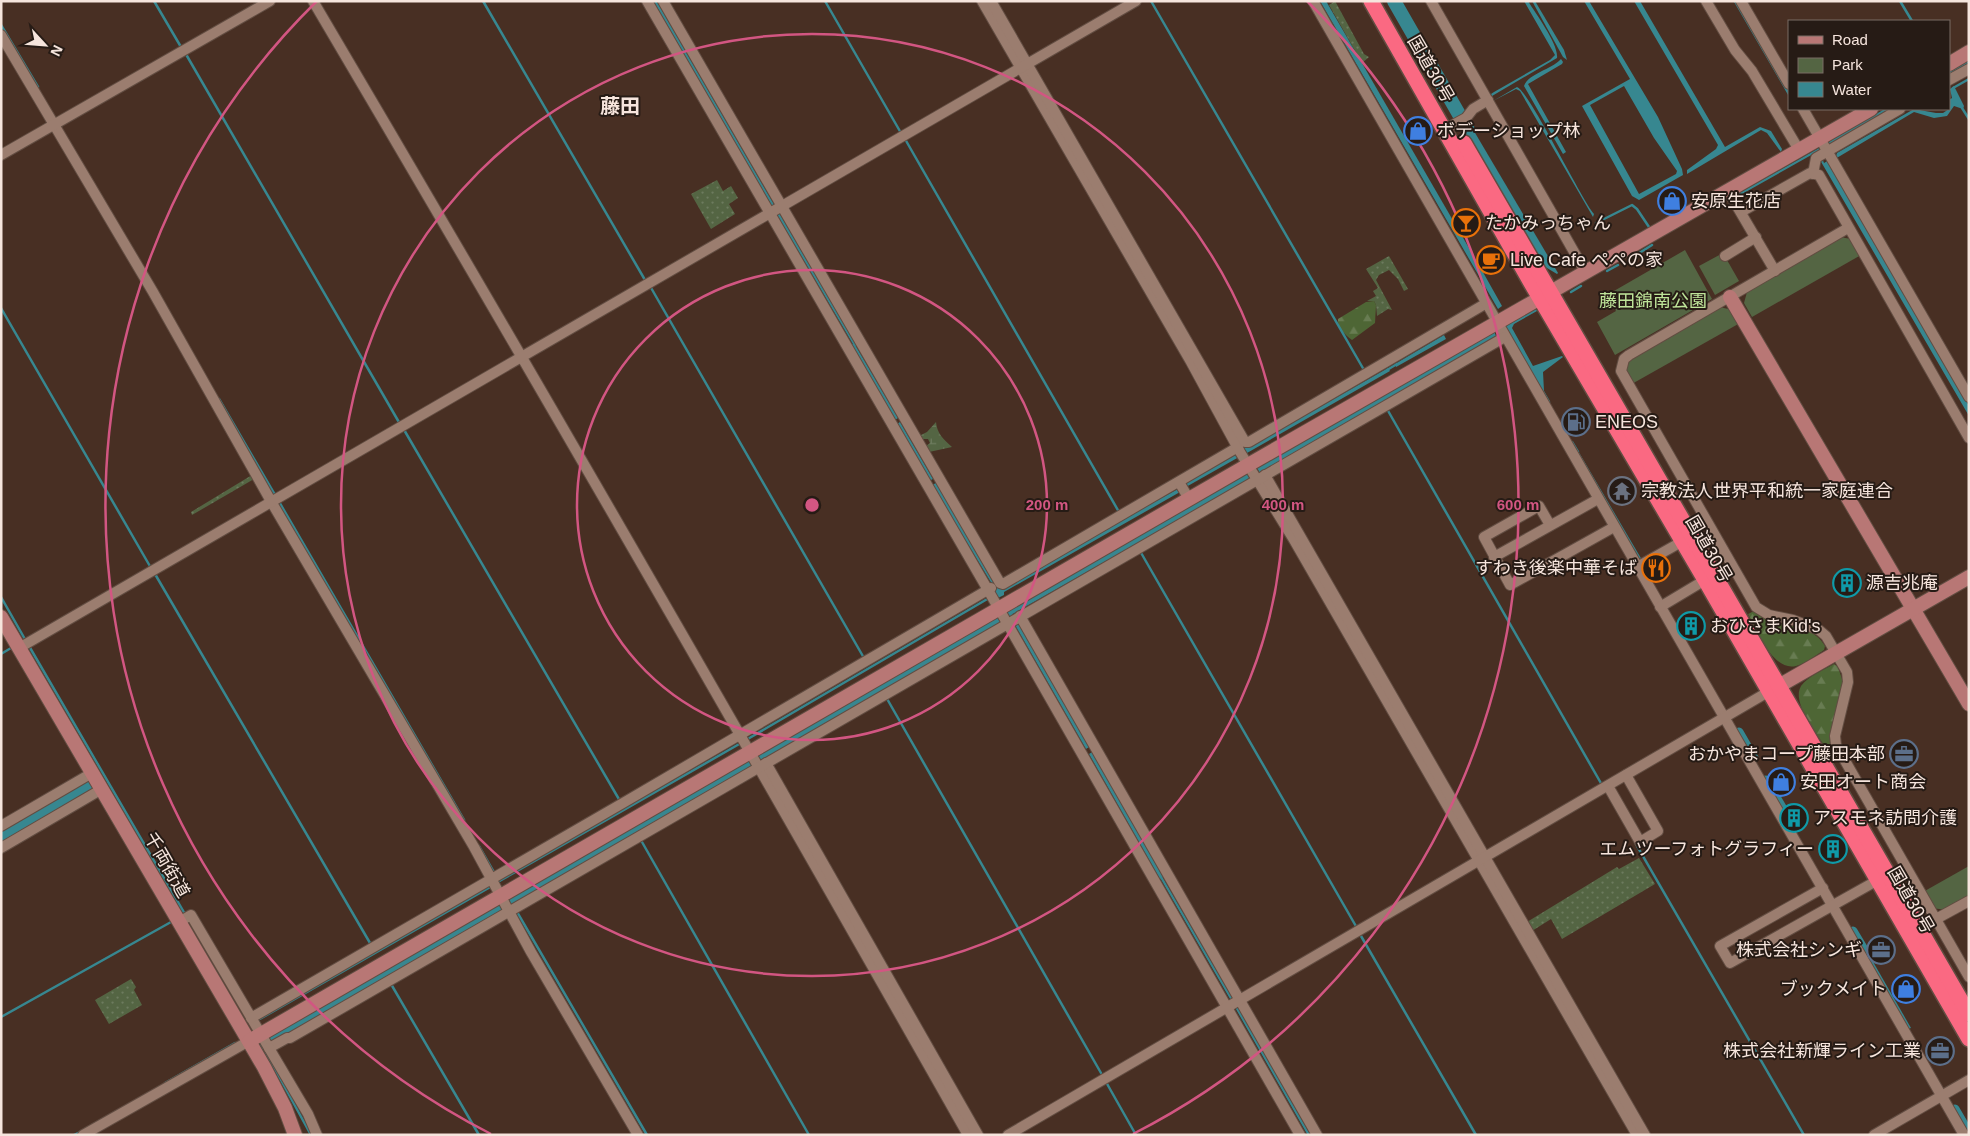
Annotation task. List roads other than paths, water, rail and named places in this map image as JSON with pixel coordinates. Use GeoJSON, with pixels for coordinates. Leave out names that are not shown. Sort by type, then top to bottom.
{"type":"FeatureCollection","features":[{"type":"Feature","properties":{"kind":"highway","name":"国道30号"},"geometry":{"type":"LineString","coordinates":[[1371,1],[1546,295],[1774,689],[1969,1014]]}},
{"type":"Feature","properties":{"kind":"highway","name":"国道30号"},"geometry":{"type":"LineString","coordinates":[[1382,1],[1459,122],[1546,295],[1705,580],[1774,689],[1878,880],[1969,1038]]}},
{"type":"Feature","properties":{"kind":"street"},"geometry":{"type":"LineString","coordinates":[[1,155],[270,1]]}},
{"type":"Feature","properties":{"kind":"street"},"geometry":{"type":"LineString","coordinates":[[314,1],[523,355],[870,953],[936,1070],[968,1135]]}},
{"type":"Feature","properties":{"kind":"street"},"geometry":{"type":"LineString","coordinates":[[647,1],[776,210],[1001,605],[1089,750],[1233,1004],[1317,1135]]}},
{"type":"Feature","properties":{"kind":"street"},"geometry":{"type":"LineString","coordinates":[[663,1],[776,210],[1001,605],[1089,750],[1233,1004],[1300,1135]]}},
{"type":"Feature","properties":{"kind":"street"},"geometry":{"type":"LineString","coordinates":[[982,1],[1024,66]]}},
{"type":"Feature","properties":{"kind":"street"},"geometry":{"type":"LineString","coordinates":[[991,1],[1024,66],[1247,458],[1297,538],[1482,859],[1645,1135]]}},
{"type":"Feature","properties":{"kind":"street"},"geometry":{"type":"LineString","coordinates":[[25,645],[1136,1]]}},
{"type":"Feature","properties":{"kind":"street"},"geometry":{"type":"LineString","coordinates":[[1313,1],[1637,567],[1664,605],[1725,718],[1964,1135]]}},
{"type":"Feature","properties":{"kind":"street"},"geometry":{"type":"LineString","coordinates":[[1430,1],[1586,273]]}},
{"type":"Feature","properties":{"kind":"street"},"geometry":{"type":"LineString","coordinates":[[1706,1],[1735,50],[1752,71],[1799,150]]}},
{"type":"Feature","properties":{"kind":"street"},"geometry":{"type":"LineString","coordinates":[[1741,1],[1788,82]]}},
{"type":"Feature","properties":{"kind":"street"},"geometry":{"type":"LineString","coordinates":[[1,35],[57,124],[276,501],[638,1135]]}},
{"type":"Feature","properties":{"kind":"street"},"geometry":{"type":"LineString","coordinates":[[1950,63],[1969,52]]}},
{"type":"Feature","properties":{"kind":"street"},"geometry":{"type":"LineString","coordinates":[[1950,79],[1969,69]]}},
{"type":"Feature","properties":{"kind":"street"},"geometry":{"type":"LineString","coordinates":[[1459,122],[1473,108],[1488,100]]}},
{"type":"Feature","properties":{"kind":"street"},"geometry":{"type":"LineString","coordinates":[[1804,110],[1969,398]]}},
{"type":"Feature","properties":{"kind":"street"},"geometry":{"type":"LineString","coordinates":[[1813,174],[1816,158],[1824,145],[1870,110]]}},
{"type":"Feature","properties":{"kind":"street"},"geometry":{"type":"LineString","coordinates":[[251,1018],[499,891],[1001,605],[1247,458],[1731,196],[1799,150],[1824,145],[1898,110]]}},
{"type":"Feature","properties":{"kind":"street"},"geometry":{"type":"LineString","coordinates":[[1741,212],[1810,173],[1819,176],[1969,438]]}},
{"type":"Feature","properties":{"kind":"street"},"geometry":{"type":"LineString","coordinates":[[1731,196],[1775,271]]}},
{"type":"Feature","properties":{"kind":"street"},"geometry":{"type":"LineString","coordinates":[[1848,228],[1628,355],[1624,359],[1621,371],[1756,607],[1769,615],[1793,620],[1819,630],[1826,636],[1847,672],[1848,682],[1835,736],[1836,745],[1969,977]]}},
{"type":"Feature","properties":{"kind":"street"},"geometry":{"type":"LineString","coordinates":[[1725,256],[1756,237]]}},
{"type":"Feature","properties":{"kind":"street"},"geometry":{"type":"LineString","coordinates":[[1730,297],[1969,704]]}},
{"type":"Feature","properties":{"kind":"street"},"geometry":{"type":"LineString","coordinates":[[1247,458],[1249,442],[1485,304]]}},
{"type":"Feature","properties":{"kind":"street"},"geometry":{"type":"LineString","coordinates":[[1001,605],[1003,584],[1183,489],[1505,337]]}},
{"type":"Feature","properties":{"kind":"street"},"geometry":{"type":"LineString","coordinates":[[83,1135],[262,1042],[499,891],[622,804],[750,749],[866,662],[1001,605],[1183,489],[1247,458]]}},
{"type":"Feature","properties":{"kind":"street"},"geometry":{"type":"LineString","coordinates":[[1494,557],[1598,499]]}},
{"type":"Feature","properties":{"kind":"street"},"geometry":{"type":"LineString","coordinates":[[1550,525],[1539,506],[1484,537],[1510,585],[1614,527]]}},
{"type":"Feature","properties":{"kind":"street"},"geometry":{"type":"LineString","coordinates":[[1637,567],[1683,541]]}},
{"type":"Feature","properties":{"kind":"street"},"geometry":{"type":"LineString","coordinates":[[1008,1135],[1969,577]]}},
{"type":"Feature","properties":{"kind":"street"},"geometry":{"type":"LineString","coordinates":[[1664,605],[1705,580]]}},
{"type":"Feature","properties":{"kind":"street","name":"千両街道"},"geometry":{"type":"LineString","coordinates":[[1,617],[25,645],[92,773],[262,1042],[277,1091],[295,1135]]}},
{"type":"Feature","properties":{"kind":"street"},"geometry":{"type":"LineString","coordinates":[[1,826],[92,773]]}},
{"type":"Feature","properties":{"kind":"street"},"geometry":{"type":"LineString","coordinates":[[1608,786],[1640,842],[1658,831],[1626,775]]}},
{"type":"Feature","properties":{"kind":"street"},"geometry":{"type":"LineString","coordinates":[[1,848],[102,789]]}},
{"type":"Feature","properties":{"kind":"street"},"geometry":{"type":"LineString","coordinates":[[1482,859],[1636,1135]]}},
{"type":"Feature","properties":{"kind":"street"},"geometry":{"type":"LineString","coordinates":[[1823,888],[1720,946],[1730,963],[1878,880]]}},
{"type":"Feature","properties":{"kind":"street"},"geometry":{"type":"LineString","coordinates":[[1936,920],[1969,901]]}},
{"type":"Feature","properties":{"kind":"street"},"geometry":{"type":"LineString","coordinates":[[184,919],[191,915],[251,1018],[262,1042],[308,1114],[317,1135]]}},
{"type":"Feature","properties":{"kind":"street"},"geometry":{"type":"LineString","coordinates":[[936,1070],[978,1135]]}},
{"type":"Feature","properties":{"kind":"street"},"geometry":{"type":"LineString","coordinates":[[1874,1135],[1969,1080]]}},
{"type":"Feature","properties":{"kind":"water"},"geometry":{"type":"Polygon","coordinates":[[[1320,1],[1326,1],[1484,274],[1502,306],[1498,309],[1320,1]]]}},
{"type":"Feature","properties":{"kind":"water"},"geometry":{"type":"Polygon","coordinates":[[[1524,1],[1528,1],[1546,29],[1557,52],[1557,58],[1492,96],[1491,94],[1494,92],[1550,60],[1555,55],[1524,1]]]}},
{"type":"Feature","properties":{"kind":"water"},"geometry":{"type":"Polygon","coordinates":[[[1532,1],[1535,1],[1564,50],[1567,60],[1563,57],[1532,1]]]}},
{"type":"Feature","properties":{"kind":"water"},"geometry":{"type":"Polygon","coordinates":[[[1584,1],[1589,1],[1658,117],[1682,169],[1683,175],[1639,200],[1632,196],[1582,106],[1630,79],[1584,1]],[[1624,86],[1590,105],[1639,194],[1676,174],[1677,171],[1654,138],[1624,86]]]}},
{"type":"Feature","properties":{"kind":"water"},"geometry":{"type":"Polygon","coordinates":[[[1634,1],[1640,1],[1725,147],[1760,127],[1771,131],[1782,149],[1781,152],[1767,133],[1761,130],[1687,174],[1687,170],[1716,149],[1718,145],[1634,1]]]}},
{"type":"Feature","properties":{"kind":"water"},"geometry":{"type":"Polygon","coordinates":[[[1561,59],[1562,64],[1528,84],[1566,152],[1563,154],[1524,86],[1530,78],[1561,59]]]}},
{"type":"Feature","properties":{"kind":"water"},"geometry":{"type":"Polygon","coordinates":[[[1954,86],[1964,106],[1963,109],[1954,106],[1947,116],[1934,118],[1914,112],[1835,159],[1837,153],[1912,110],[1943,113],[1950,110],[1950,99],[1952,98],[1950,89],[1954,86]]]}},
{"type":"Feature","properties":{"kind":"water"},"geometry":{"type":"Polygon","coordinates":[[[1517,87],[1523,93],[1543,124],[1594,214],[1593,217],[1520,91],[1516,89],[1493,101],[1517,87]]]}},
{"type":"Feature","properties":{"kind":"water"},"geometry":{"type":"Polygon","coordinates":[[[1468,121],[1557,274],[1542,265],[1460,125],[1468,121]]]}},
{"type":"Feature","properties":{"kind":"water"},"geometry":{"type":"Polygon","coordinates":[[[1821,147],[1822,149],[1735,198],[1734,196],[1821,147]]]}},
{"type":"Feature","properties":{"kind":"water"},"geometry":{"type":"Polygon","coordinates":[[[1822,158],[1824,163],[1829,160],[1969,406],[1969,416],[1820,160],[1822,158]]]}},
{"type":"Feature","properties":{"kind":"water"},"geometry":{"type":"Polygon","coordinates":[[[1536,309],[1537,311],[1514,324],[1512,328],[1533,366],[1563,357],[1543,372],[1544,391],[1542,392],[1505,325],[1536,309]]]}},
{"type":"Feature","properties":{"kind":"water"},"geometry":{"type":"Polygon","coordinates":[[[1494,331],[1496,336],[1260,473],[1257,468],[1494,331]]]}},
{"type":"Feature","properties":{"kind":"water"},"geometry":{"type":"Polygon","coordinates":[[[1444,335],[1446,339],[1396,367],[1395,364],[1444,335]]]}},
{"type":"Feature","properties":{"kind":"water"},"geometry":{"type":"Polygon","coordinates":[[[854,343],[898,418],[895,420],[851,345],[854,343]]]}},
{"type":"Feature","properties":{"kind":"water"},"geometry":{"type":"Polygon","coordinates":[[[1388,368],[1390,371],[1247,453],[1242,446],[1244,445],[1248,448],[1388,368]]]}},
{"type":"Feature","properties":{"kind":"water"},"geometry":{"type":"Polygon","coordinates":[[[900,422],[933,479],[929,481],[897,424],[900,422]]]}},
{"type":"Feature","properties":{"kind":"water"},"geometry":{"type":"Polygon","coordinates":[[[1576,450],[1642,560],[1639,562],[1576,450]]]}},
{"type":"Feature","properties":{"kind":"water"},"geometry":{"type":"Polygon","coordinates":[[[1237,454],[1239,457],[1186,487],[1185,484],[1237,454]]]}},
{"type":"Feature","properties":{"kind":"water"},"geometry":{"type":"Polygon","coordinates":[[[1249,472],[1251,479],[1009,616],[1007,613],[1008,611],[1249,472]]]}},
{"type":"Feature","properties":{"kind":"water"},"geometry":{"type":"Polygon","coordinates":[[[936,483],[995,582],[992,584],[932,485],[936,483]]]}},
{"type":"Feature","properties":{"kind":"water"},"geometry":{"type":"Polygon","coordinates":[[[1178,489],[1180,492],[1004,592],[1004,595],[998,598],[994,591],[998,587],[1178,489]]]}},
{"type":"Feature","properties":{"kind":"water"},"geometry":{"type":"Polygon","coordinates":[[[1018,623],[1089,747],[1086,749],[1015,625],[1018,623]]]}},
{"type":"Feature","properties":{"kind":"water"},"geometry":{"type":"Polygon","coordinates":[[[1092,752],[1163,877],[1160,879],[1089,754],[1092,752]]]}},
{"type":"Feature","properties":{"kind":"water"},"geometry":{"type":"Polygon","coordinates":[[[1864,946],[1911,1028],[1908,1029],[1861,947],[1864,946]]]}},
{"type":"Feature","properties":{"kind":"waterway"},"geometry":{"type":"LineString","coordinates":[[154,1],[181,47]]}},
{"type":"Feature","properties":{"kind":"waterway"},"geometry":{"type":"LineString","coordinates":[[483,1],[645,280]]}},
{"type":"Feature","properties":{"kind":"waterway"},"geometry":{"type":"LineString","coordinates":[[655,1],[774,207]]}},
{"type":"Feature","properties":{"kind":"waterway"},"geometry":{"type":"LineString","coordinates":[[825,1],[901,133]]}},
{"type":"Feature","properties":{"kind":"waterway"},"geometry":{"type":"LineString","coordinates":[[1151,1],[1364,370]]}},
{"type":"Feature","properties":{"kind":"waterway"},"geometry":{"type":"LineString","coordinates":[[1394,1],[1468,130]]}},
{"type":"Feature","properties":{"kind":"waterway"},"geometry":{"type":"LineString","coordinates":[[1735,1],[1788,92]]}},
{"type":"Feature","properties":{"kind":"waterway"},"geometry":{"type":"LineString","coordinates":[[1900,1],[1911,20]]}},
{"type":"Feature","properties":{"kind":"waterway"},"geometry":{"type":"LineString","coordinates":[[1,25],[38,87]]}},
{"type":"Feature","properties":{"kind":"waterway"},"geometry":{"type":"LineString","coordinates":[[187,56],[400,424]]}},
{"type":"Feature","properties":{"kind":"waterway"},"geometry":{"type":"LineString","coordinates":[[1950,72],[1969,61]]}},
{"type":"Feature","properties":{"kind":"waterway"},"geometry":{"type":"LineString","coordinates":[[1953,88],[1969,79]]}},
{"type":"Feature","properties":{"kind":"waterway"},"geometry":{"type":"LineString","coordinates":[[1962,108],[1969,119]]}},
{"type":"Feature","properties":{"kind":"waterway"},"geometry":{"type":"LineString","coordinates":[[1826,145],[1885,110]]}},
{"type":"Feature","properties":{"kind":"waterway"},"geometry":{"type":"LineString","coordinates":[[905,139],[1119,512]]}},
{"type":"Feature","properties":{"kind":"waterway"},"geometry":{"type":"LineString","coordinates":[[1596,223],[1632,205],[1637,209],[1649,227]]}},
{"type":"Feature","properties":{"kind":"waterway"},"geometry":{"type":"LineString","coordinates":[[777,212],[855,345]]}},
{"type":"Feature","properties":{"kind":"waterway"},"geometry":{"type":"LineString","coordinates":[[1636,255],[1652,245]]}},
{"type":"Feature","properties":{"kind":"waterway"},"geometry":{"type":"LineString","coordinates":[[1607,271],[1618,265]]}},
{"type":"Feature","properties":{"kind":"waterway"},"geometry":{"type":"LineString","coordinates":[[650,286],[864,658]]}},
{"type":"Feature","properties":{"kind":"waterway"},"geometry":{"type":"LineString","coordinates":[[1571,292],[1581,286]]}},
{"type":"Feature","properties":{"kind":"waterway"},"geometry":{"type":"LineString","coordinates":[[1,308],[151,568]]}},
{"type":"Feature","properties":{"kind":"waterway"},"geometry":{"type":"LineString","coordinates":[[1387,370],[1397,364]]}},
{"type":"Feature","properties":{"kind":"waterway"},"geometry":{"type":"LineString","coordinates":[[1542,390],[1549,402]]}},
{"type":"Feature","properties":{"kind":"waterway"},"geometry":{"type":"LineString","coordinates":[[219,399],[275,495]]}},
{"type":"Feature","properties":{"kind":"waterway"},"geometry":{"type":"LineString","coordinates":[[1387,409],[1602,785]]}},
{"type":"Feature","properties":{"kind":"waterway"},"geometry":{"type":"LineString","coordinates":[[403,428],[620,801]]}},
{"type":"Feature","properties":{"kind":"waterway"},"geometry":{"type":"LineString","coordinates":[[1572,442],[1578,452]]}},
{"type":"Feature","properties":{"kind":"waterway"},"geometry":{"type":"LineString","coordinates":[[278,500],[464,820]]}},
{"type":"Feature","properties":{"kind":"waterway"},"geometry":{"type":"LineString","coordinates":[[1140,551],[1357,928]]}},
{"type":"Feature","properties":{"kind":"waterway"},"geometry":{"type":"LineString","coordinates":[[155,574],[370,943]]}},
{"type":"Feature","properties":{"kind":"waterway"},"geometry":{"type":"LineString","coordinates":[[1,597],[26,641]]}},
{"type":"Feature","properties":{"kind":"waterway"},"geometry":{"type":"LineString","coordinates":[[746,740],[989,598]]}},
{"type":"Feature","properties":{"kind":"waterway"},"geometry":{"type":"LineString","coordinates":[[262,1045],[1008,614]]}},
{"type":"Feature","properties":{"kind":"waterway"},"geometry":{"type":"LineString","coordinates":[[29,646],[186,916]]}},
{"type":"Feature","properties":{"kind":"waterway"},"geometry":{"type":"LineString","coordinates":[[1,654],[11,648]]}},
{"type":"Feature","properties":{"kind":"waterway"},"geometry":{"type":"LineString","coordinates":[[886,697],[1101,1073]]}},
{"type":"Feature","properties":{"kind":"waterway"},"geometry":{"type":"LineString","coordinates":[[1739,732],[1754,758]]}},
{"type":"Feature","properties":{"kind":"waterway"},"geometry":{"type":"LineString","coordinates":[[496,883],[741,743]]}},
{"type":"Feature","properties":{"kind":"waterway"},"geometry":{"type":"LineString","coordinates":[[1766,780],[1786,814]]}},
{"type":"Feature","properties":{"kind":"waterway"},"geometry":{"type":"LineString","coordinates":[[1,836],[90,784]]}},
{"type":"Feature","properties":{"kind":"waterway"},"geometry":{"type":"LineString","coordinates":[[642,842],[809,1135]]}},
{"type":"Feature","properties":{"kind":"waterway"},"geometry":{"type":"LineString","coordinates":[[1636,844],[1804,1135]]}},
{"type":"Feature","properties":{"kind":"waterway"},"geometry":{"type":"LineString","coordinates":[[479,846],[495,874]]}},
{"type":"Feature","properties":{"kind":"waterway"},"geometry":{"type":"LineString","coordinates":[[1161,877],[1232,1000]]}},
{"type":"Feature","properties":{"kind":"waterway"},"geometry":{"type":"LineString","coordinates":[[258,1020],[492,886]]}},
{"type":"Feature","properties":{"kind":"waterway"},"geometry":{"type":"LineString","coordinates":[[517,912],[647,1135]]}},
{"type":"Feature","properties":{"kind":"waterway"},"geometry":{"type":"LineString","coordinates":[[1,1017],[171,922]]}},
{"type":"Feature","properties":{"kind":"waterway"},"geometry":{"type":"LineString","coordinates":[[1853,931],[1868,956]]}},
{"type":"Feature","properties":{"kind":"waterway"},"geometry":{"type":"LineString","coordinates":[[1361,936],[1476,1135]]}},
{"type":"Feature","properties":{"kind":"waterway"},"geometry":{"type":"LineString","coordinates":[[391,984],[479,1135]]}},
{"type":"Feature","properties":{"kind":"waterway"},"geometry":{"type":"LineString","coordinates":[[1235,1005],[1309,1135]]}},
{"type":"Feature","properties":{"kind":"waterway"},"geometry":{"type":"LineString","coordinates":[[165,1083],[235,1043]]}},
{"type":"Feature","properties":{"kind":"waterway"},"geometry":{"type":"LineString","coordinates":[[264,1049],[311,1135]]}},
{"type":"Feature","properties":{"kind":"waterway"},"geometry":{"type":"LineString","coordinates":[[1106,1082],[1136,1135]]}},
{"type":"Feature","properties":{"kind":"waterway"},"geometry":{"type":"LineString","coordinates":[[1955,1109],[1969,1133]]}},
{"type":"Feature","properties":{"kind":"waterway"},"geometry":{"type":"LineString","coordinates":[[74,1135],[82,1131]]}},
{"type":"Feature","properties":{"kind":"place","name":"ボデーショップ林"},"geometry":{"type":"Point","coordinates":[1418,131]}},
{"type":"Feature","properties":{"kind":"place","name":"安原生花店"},"geometry":{"type":"Point","coordinates":[1672,201]}},
{"type":"Feature","properties":{"kind":"place","name":"たかみっちゃん"},"geometry":{"type":"Point","coordinates":[1466,223]}},
{"type":"Feature","properties":{"kind":"place","name":"Live Cafe ペペの家"},"geometry":{"type":"Point","coordinates":[1491,260]}},
{"type":"Feature","properties":{"kind":"place","name":"ENEOS"},"geometry":{"type":"Point","coordinates":[1576,422]}},
{"type":"Feature","properties":{"kind":"place","name":"宗教法人世界平和統一家庭連合"},"geometry":{"type":"Point","coordinates":[1622,491]}},
{"type":"Feature","properties":{"kind":"place","name":"すわき後楽中華そば"},"geometry":{"type":"Point","coordinates":[1656,568]}},
{"type":"Feature","properties":{"kind":"place","name":"源吉兆庵"},"geometry":{"type":"Point","coordinates":[1847,583]}},
{"type":"Feature","properties":{"kind":"place","name":"おひさまKid's"},"geometry":{"type":"Point","coordinates":[1691,626]}},
{"type":"Feature","properties":{"kind":"place","name":"おかやまコープ藤田本部"},"geometry":{"type":"Point","coordinates":[1904,754]}},
{"type":"Feature","properties":{"kind":"place","name":"安田オート商会"},"geometry":{"type":"Point","coordinates":[1781,782]}},
{"type":"Feature","properties":{"kind":"place","name":"アスモネ訪問介護"},"geometry":{"type":"Point","coordinates":[1794,818]}},
{"type":"Feature","properties":{"kind":"place","name":"エムツーフォトグラフィー"},"geometry":{"type":"Point","coordinates":[1833,849]}},
{"type":"Feature","properties":{"kind":"place","name":"株式会社シンギ"},"geometry":{"type":"Point","coordinates":[1881,950]}},
{"type":"Feature","properties":{"kind":"place","name":"ブックメイト"},"geometry":{"type":"Point","coordinates":[1906,989]}},
{"type":"Feature","properties":{"kind":"place","name":"株式会社新輝ライン工業"},"geometry":{"type":"Point","coordinates":[1940,1051]}},
{"type":"Feature","properties":{"kind":"district","name":"藤田"},"geometry":{"type":"Point","coordinates":[620,106]}},
{"type":"Feature","properties":{"kind":"park label","name":"藤田錦南公園"},"geometry":{"type":"Point","coordinates":[1653,301]}}]}
